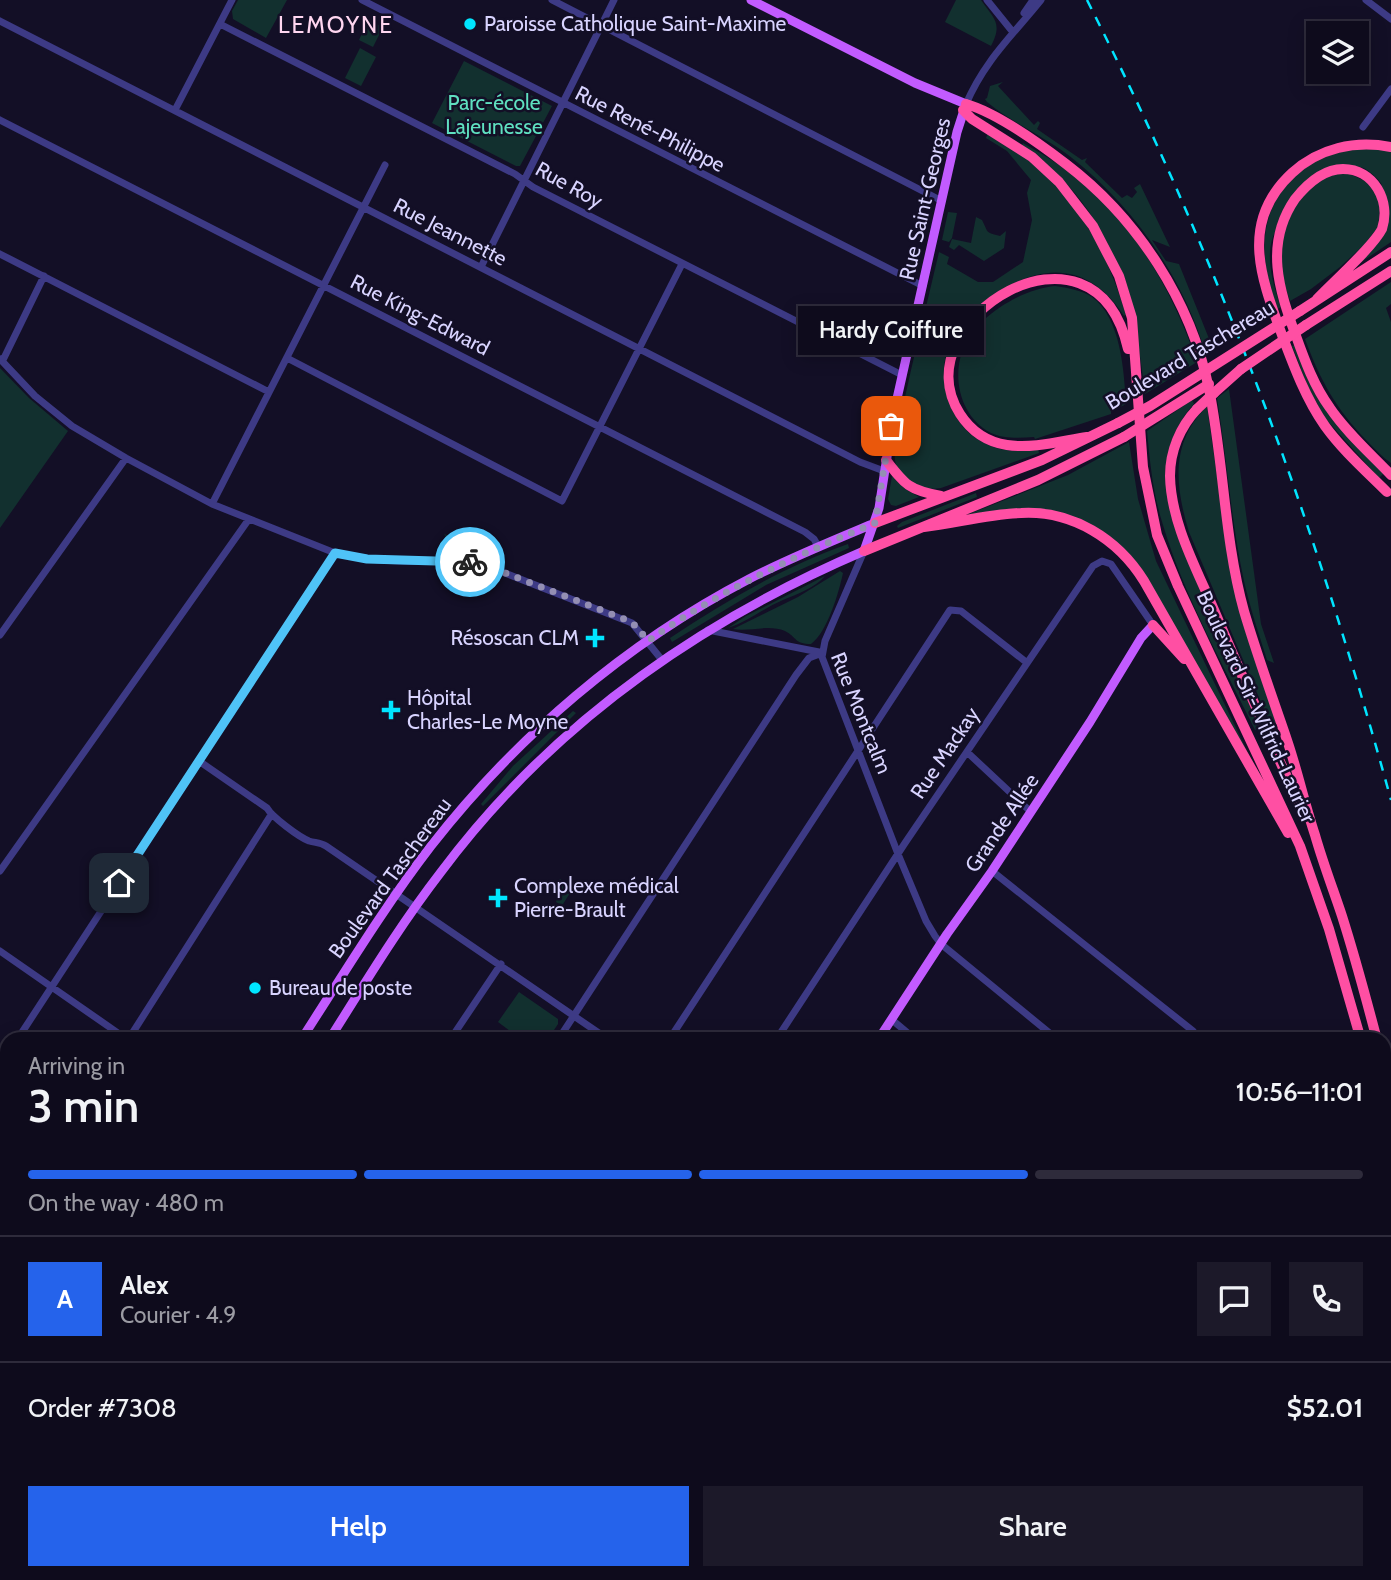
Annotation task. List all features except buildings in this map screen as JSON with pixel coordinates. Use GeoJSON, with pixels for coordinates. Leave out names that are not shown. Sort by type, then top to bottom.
{"type":"FeatureCollection","features":[{"type":"Feature","properties":{"kind":"highway"},"geometry":{"type":"LineString","coordinates":[[961,105],[972,119],[1039,163],[1065,189],[1093,226],[1119,276],[1130,310],[1135,387]]}},
{"type":"Feature","properties":{"kind":"highway"},"geometry":{"type":"LineString","coordinates":[[961,105],[979,108],[1029,137],[1092,184],[1142,241],[1184,313],[1209,390],[1240,595],[1315,838]]}},
{"type":"Feature","properties":{"kind":"highway"},"geometry":{"type":"LineString","coordinates":[[1390,492],[1339,443],[1309,400],[1294,368],[1264,284],[1259,246],[1263,219],[1271,200],[1298,167],[1316,156],[1341,147],[1363,144],[1391,147]]}},
{"type":"Feature","properties":{"kind":"highway"},"geometry":{"type":"LineString","coordinates":[[1317,299],[1371,243],[1385,222],[1386,205],[1381,191],[1369,177],[1354,170],[1340,169],[1325,173],[1299,195],[1280,229],[1276,250],[1277,273],[1288,314],[1319,391],[1348,432],[1391,475]]}},
{"type":"Feature","properties":{"kind":"highway","name":"Boulevard Taschereau"},"geometry":{"type":"LineString","coordinates":[[875,523],[1042,460],[1150,407],[1391,251]]}},
{"type":"Feature","properties":{"kind":"highway","name":"Boulevard Taschereau"},"geometry":{"type":"LineString","coordinates":[[863,551],[1048,476],[1124,437],[1209,384],[1241,369],[1391,271]]}},
{"type":"Feature","properties":{"kind":"highway"},"geometry":{"type":"LineString","coordinates":[[1087,437],[1030,446],[1010,446],[992,441],[972,428],[951,395],[948,375],[953,349],[972,321],[1002,296],[1035,280],[1058,278],[1082,284],[1101,296],[1119,318],[1135,387]]}},
{"type":"Feature","properties":{"kind":"highway"},"geometry":{"type":"LineString","coordinates":[[1241,369],[1197,409],[1180,432],[1173,453],[1170,476],[1174,508],[1193,560],[1274,751],[1315,838]]}},
{"type":"Feature","properties":{"kind":"highway","name":"Boulevard Sir-Wilfrid-Laurier"},"geometry":{"type":"LineString","coordinates":[[1135,387],[1146,487],[1162,549],[1279,798],[1306,863],[1333,941],[1359,1032]]}},
{"type":"Feature","properties":{"kind":"highway"},"geometry":{"type":"LineString","coordinates":[[885,466],[909,488],[944,496]]}},
{"type":"Feature","properties":{"kind":"highway"},"geometry":{"type":"LineString","coordinates":[[924,527],[1028,513],[1062,517],[1084,526],[1114,544],[1133,564],[1306,863]]}},
{"type":"Feature","properties":{"kind":"highway"},"geometry":{"type":"LineString","coordinates":[[1153,625],[1180,657],[1189,662]]}},
{"type":"Feature","properties":{"kind":"highway","name":"Boulevard Sir-Wilfrid-Laurier"},"geometry":{"type":"LineString","coordinates":[[1315,838],[1342,915],[1375,1032]]}},
{"type":"Feature","properties":{"kind":"main road"},"geometry":{"type":"LineString","coordinates":[[751,0],[961,105]]}},
{"type":"Feature","properties":{"kind":"main road","name":"Rue Saint-Georges"},"geometry":{"type":"LineString","coordinates":[[863,551],[875,523],[902,375],[961,105]]}},
{"type":"Feature","properties":{"kind":"main road","name":"Boulevard Taschereau"},"geometry":{"type":"LineString","coordinates":[[306,1032],[396,895],[444,830],[504,762],[585,689],[648,641],[726,592],[818,546],[875,523]]}},
{"type":"Feature","properties":{"kind":"main road","name":"Boulevard Taschereau"},"geometry":{"type":"LineString","coordinates":[[333,1032],[415,908],[469,836],[527,772],[596,709],[707,630],[784,587],[863,551]]}},
{"type":"Feature","properties":{"kind":"main road","name":"Grande Allée"},"geometry":{"type":"LineString","coordinates":[[883,1032],[1090,722],[1141,638],[1153,625]]}},
{"type":"Feature","properties":{"kind":"street"},"geometry":{"type":"LineString","coordinates":[[175,110],[232,0]]}},
{"type":"Feature","properties":{"kind":"street","name":"Rue René-Philippe"},"geometry":{"type":"LineString","coordinates":[[362,0],[923,286]]}},
{"type":"Feature","properties":{"kind":"street"},"geometry":{"type":"LineString","coordinates":[[552,0],[942,201]]}},
{"type":"Feature","properties":{"kind":"street"},"geometry":{"type":"LineString","coordinates":[[481,267],[614,0]]}},
{"type":"Feature","properties":{"kind":"street"},"geometry":{"type":"LineString","coordinates":[[987,0],[1012,31]]}},
{"type":"Feature","properties":{"kind":"street","name":"Rue Saint-Georges"},"geometry":{"type":"LineString","coordinates":[[961,105],[1033,0]]}},
{"type":"Feature","properties":{"kind":"street","name":"Rue Saint-Georges"},"geometry":{"type":"LineString","coordinates":[[1012,31],[1041,0]]}},
{"type":"Feature","properties":{"kind":"street"},"geometry":{"type":"LineString","coordinates":[[1366,0],[1391,19]]}},
{"type":"Feature","properties":{"kind":"street","name":"Rue Jeannette"},"geometry":{"type":"LineString","coordinates":[[0,21],[860,462],[885,466]]}},
{"type":"Feature","properties":{"kind":"street","name":"Rue Roy"},"geometry":{"type":"LineString","coordinates":[[220,24],[902,375]]}},
{"type":"Feature","properties":{"kind":"street"},"geometry":{"type":"LineString","coordinates":[[1363,127],[1391,89]]}},
{"type":"Feature","properties":{"kind":"street","name":"Rue King-Edward"},"geometry":{"type":"LineString","coordinates":[[0,120],[808,534],[818,546]]}},
{"type":"Feature","properties":{"kind":"street"},"geometry":{"type":"LineString","coordinates":[[212,504],[385,165]]}},
{"type":"Feature","properties":{"kind":"street"},"geometry":{"type":"LineString","coordinates":[[0,254],[269,391]]}},
{"type":"Feature","properties":{"kind":"street"},"geometry":{"type":"LineString","coordinates":[[287,358],[562,501],[682,264]]}},
{"type":"Feature","properties":{"kind":"street"},"geometry":{"type":"LineString","coordinates":[[44,276],[1,360],[35,396],[63,418],[126,458],[212,504],[335,553],[379,560],[477,563],[627,620],[636,626],[662,660]]}},
{"type":"Feature","properties":{"kind":"street"},"geometry":{"type":"LineString","coordinates":[[0,635],[126,458]]}},
{"type":"Feature","properties":{"kind":"street"},"geometry":{"type":"LineString","coordinates":[[0,871],[249,519]]}},
{"type":"Feature","properties":{"kind":"street"},"geometry":{"type":"LineString","coordinates":[[563,1032],[796,675],[809,658],[822,653],[863,551]]}},
{"type":"Feature","properties":{"kind":"street"},"geometry":{"type":"LineString","coordinates":[[22,1032],[335,553]]}},
{"type":"Feature","properties":{"kind":"street","name":"Rue Mackay"},"geometry":{"type":"LineString","coordinates":[[781,1032],[1026,662],[1093,566],[1102,561],[1111,564],[1153,625]]}},
{"type":"Feature","properties":{"kind":"street"},"geometry":{"type":"LineString","coordinates":[[674,1032],[950,610],[961,611],[1026,662]]}},
{"type":"Feature","properties":{"kind":"street","name":"Rue Montcalm"},"geometry":{"type":"LineString","coordinates":[[707,630],[822,653],[898,854],[926,920],[941,944],[1048,1032]]}},
{"type":"Feature","properties":{"kind":"street"},"geometry":{"type":"LineString","coordinates":[[967,752],[1031,812]]}},
{"type":"Feature","properties":{"kind":"street"},"geometry":{"type":"LineString","coordinates":[[199,761],[309,841],[318,841],[598,1032]]}},
{"type":"Feature","properties":{"kind":"street"},"geometry":{"type":"LineString","coordinates":[[132,1032],[271,815]]}},
{"type":"Feature","properties":{"kind":"street"},"geometry":{"type":"LineString","coordinates":[[992,871],[1194,1031]]}},
{"type":"Feature","properties":{"kind":"street"},"geometry":{"type":"LineString","coordinates":[[0,951],[118,1032]]}},
{"type":"Feature","properties":{"kind":"street"},"geometry":{"type":"LineString","coordinates":[[455,1032],[501,964]]}},
{"type":"Feature","properties":{"kind":"street"},"geometry":{"type":"LineString","coordinates":[[891,1019],[906,1032]]}},
{"type":"Feature","properties":{"kind":"green space"},"geometry":{"type":"Polygon","coordinates":[[[238,0],[287,0],[266,38],[233,19],[232,11],[238,0]]]}},
{"type":"Feature","properties":{"kind":"green space"},"geometry":{"type":"Polygon","coordinates":[[[956,0],[981,0],[997,26],[991,46],[945,22],[956,0]]]}},
{"type":"Feature","properties":{"kind":"green space"},"geometry":{"type":"Polygon","coordinates":[[[368,20],[383,27],[373,47],[359,40],[368,20]]]}},
{"type":"Feature","properties":{"kind":"green space"},"geometry":{"type":"Polygon","coordinates":[[[360,48],[376,57],[361,86],[345,78],[360,48]]]}},
{"type":"Feature","properties":{"kind":"green space","name":"Parc-école Lajeunesse"},"geometry":{"type":"Polygon","coordinates":[[[464,61],[552,106],[520,166],[432,123],[464,61]]]}},
{"type":"Feature","properties":{"kind":"green space"},"geometry":{"type":"Polygon","coordinates":[[[1003,82],[998,86],[1034,125],[1038,121],[1040,123],[1037,129],[1082,160],[1087,158],[1085,162],[1122,198],[1127,195],[1132,198],[1137,192],[1134,188],[1140,184],[1170,247],[1152,240],[1166,261],[1179,264],[1214,351],[1206,355],[1197,327],[1171,272],[1136,222],[1116,199],[1072,158],[987,102],[985,99],[990,86],[1003,82]]]}},
{"type":"Feature","properties":{"kind":"green space"},"geometry":{"type":"Polygon","coordinates":[[[988,133],[1043,172],[1075,208],[1100,248],[1126,315],[1094,285],[1078,276],[1061,273],[1043,274],[1006,287],[976,310],[958,329],[946,355],[944,382],[952,409],[968,432],[984,443],[1010,451],[1038,449],[1039,453],[941,488],[926,488],[912,483],[901,474],[895,460],[895,447],[939,252],[949,257],[947,264],[978,282],[993,282],[1023,262],[1032,220],[1027,193],[1031,180],[1007,151],[986,138],[988,133]]]}},
{"type":"Feature","properties":{"kind":"green space"},"geometry":{"type":"Polygon","coordinates":[[[1023,143],[1055,162],[1095,193],[1132,236],[1176,309],[1197,362],[1145,394],[1131,309],[1124,283],[1102,232],[1067,184],[1022,145],[1023,143]]]}},
{"type":"Feature","properties":{"kind":"green space"},"geometry":{"type":"Polygon","coordinates":[[[1355,148],[1391,151],[1391,242],[1354,267],[1369,249],[1380,229],[1384,207],[1381,183],[1360,167],[1321,170],[1285,217],[1272,241],[1270,260],[1281,307],[1278,309],[1266,267],[1266,227],[1272,209],[1295,176],[1314,162],[1355,148]]]}},
{"type":"Feature","properties":{"kind":"green space"},"geometry":{"type":"Polygon","coordinates":[[[1348,173],[1369,183],[1381,201],[1378,227],[1364,245],[1340,267],[1290,301],[1280,259],[1289,218],[1311,186],[1332,175],[1348,173]]]}},
{"type":"Feature","properties":{"kind":"green space"},"geometry":{"type":"Polygon","coordinates":[[[948,212],[957,213],[949,242],[942,240],[948,212]]]}},
{"type":"Feature","properties":{"kind":"green space"},"geometry":{"type":"Polygon","coordinates":[[[976,217],[982,220],[990,233],[1000,236],[1006,231],[1004,248],[984,261],[959,245],[954,250],[949,247],[952,239],[971,243],[976,217]]]}},
{"type":"Feature","properties":{"kind":"green space"},"geometry":{"type":"Polygon","coordinates":[[[1391,282],[1391,304],[1386,308],[1391,322],[1391,463],[1356,429],[1338,405],[1323,381],[1305,339],[1391,282]]]}},
{"type":"Feature","properties":{"kind":"green space"},"geometry":{"type":"Polygon","coordinates":[[[1055,286],[1079,291],[1102,306],[1115,331],[1119,346],[1126,404],[1111,414],[1035,439],[991,433],[973,418],[962,398],[958,375],[962,352],[976,328],[1000,307],[1028,293],[1055,286]]]}},
{"type":"Feature","properties":{"kind":"green space"},"geometry":{"type":"Polygon","coordinates":[[[1295,345],[1305,372],[1383,474],[1379,478],[1324,417],[1307,385],[1292,346],[1295,345]]]}},
{"type":"Feature","properties":{"kind":"green space"},"geometry":{"type":"Polygon","coordinates":[[[0,368],[29,398],[68,431],[0,528],[0,368]]]}},
{"type":"Feature","properties":{"kind":"green space"},"geometry":{"type":"Polygon","coordinates":[[[1229,389],[1261,624],[1274,663],[1267,660],[1255,621],[1236,536],[1217,398],[1229,389]]]}},
{"type":"Feature","properties":{"kind":"green space"},"geometry":{"type":"Polygon","coordinates":[[[1192,400],[1194,404],[1183,417],[1170,445],[1166,475],[1169,507],[1173,523],[1259,728],[1255,730],[1182,578],[1154,490],[1147,431],[1192,400]]]}},
{"type":"Feature","properties":{"kind":"green space"},"geometry":{"type":"Polygon","coordinates":[[[1207,406],[1225,533],[1278,731],[1274,733],[1184,515],[1179,482],[1181,450],[1195,420],[1207,406]]]}},
{"type":"Feature","properties":{"kind":"green space"},"geometry":{"type":"Polygon","coordinates":[[[1129,442],[1138,499],[1156,561],[1260,778],[1142,570],[1074,517],[969,514],[1068,475],[1129,442]]]}},
{"type":"Feature","properties":{"kind":"green space"},"geometry":{"type":"Polygon","coordinates":[[[892,476],[905,489],[919,497],[896,506],[891,505],[888,499],[892,476]]]}},
{"type":"Feature","properties":{"kind":"green space"},"geometry":{"type":"Polygon","coordinates":[[[976,493],[977,497],[898,528],[897,526],[902,522],[976,493]]]}},
{"type":"Feature","properties":{"kind":"green space"},"geometry":{"type":"Polygon","coordinates":[[[444,534],[483,548],[480,556],[437,554],[441,541],[444,542],[447,538],[444,534]]]}},
{"type":"Feature","properties":{"kind":"green space"},"geometry":{"type":"Polygon","coordinates":[[[848,544],[849,548],[766,585],[672,642],[670,638],[756,585],[848,544]]]}},
{"type":"Feature","properties":{"kind":"green space"},"geometry":{"type":"Polygon","coordinates":[[[840,571],[843,573],[832,612],[817,639],[811,644],[798,641],[779,629],[733,629],[798,597],[840,571]]]}},
{"type":"Feature","properties":{"kind":"green space"},"geometry":{"type":"Polygon","coordinates":[[[825,576],[806,590],[728,628],[746,616],[825,576]]]}},
{"type":"Feature","properties":{"kind":"green space"},"geometry":{"type":"Polygon","coordinates":[[[573,711],[576,713],[483,806],[481,804],[513,766],[573,711]]]}},
{"type":"Feature","properties":{"kind":"green space"},"geometry":{"type":"Polygon","coordinates":[[[560,879],[576,889],[581,886],[576,893],[572,890],[563,904],[566,908],[556,902],[559,892],[555,885],[560,879]]]}},
{"type":"Feature","properties":{"kind":"green space"},"geometry":{"type":"Polygon","coordinates":[[[519,992],[558,1019],[553,1032],[509,1032],[498,1022],[519,992]]]}},
{"type":"Feature","properties":{"kind":"railway"},"geometry":{"type":"LineString","coordinates":[[1087,0],[1179,195],[1260,392],[1330,593],[1391,800]]}},
{"type":"Feature","properties":{"kind":"way so far"},"geometry":{"type":"LineString","coordinates":[[470,562],[487,566],[632,622],[648,641],[747,580],[875,523],[891,426]]}},
{"type":"Feature","properties":{"kind":"place","name":"Paroisse Catholique Saint-Maxime"},"geometry":{"type":"Point","coordinates":[470,24]}},
{"type":"Feature","properties":{"kind":"place","name":"Hardy Coiffure"},"geometry":{"type":"Point","coordinates":[891,426]}},
{"type":"Feature","properties":{"kind":"place","name":"Résoscan CLM"},"geometry":{"type":"Point","coordinates":[595,638]}},
{"type":"Feature","properties":{"kind":"place","name":"Hôpital Charles-Le Moyne"},"geometry":{"type":"Point","coordinates":[391,710]}},
{"type":"Feature","properties":{"kind":"place","name":"Complexe médical Pierre-Brault"},"geometry":{"type":"Point","coordinates":[498,898]}},
{"type":"Feature","properties":{"kind":"place","name":"Bureau de poste"},"geometry":{"type":"Point","coordinates":[255,988]}},
{"type":"Feature","properties":{"kind":"district","name":"LEMOYNE"},"geometry":{"type":"Point","coordinates":[336,25]}},
{"type":"Feature","properties":{"kind":"route"},"geometry":{"type":"LineString","coordinates":[[119,883],[335,553],[367,559],[470,562]]}}]}
